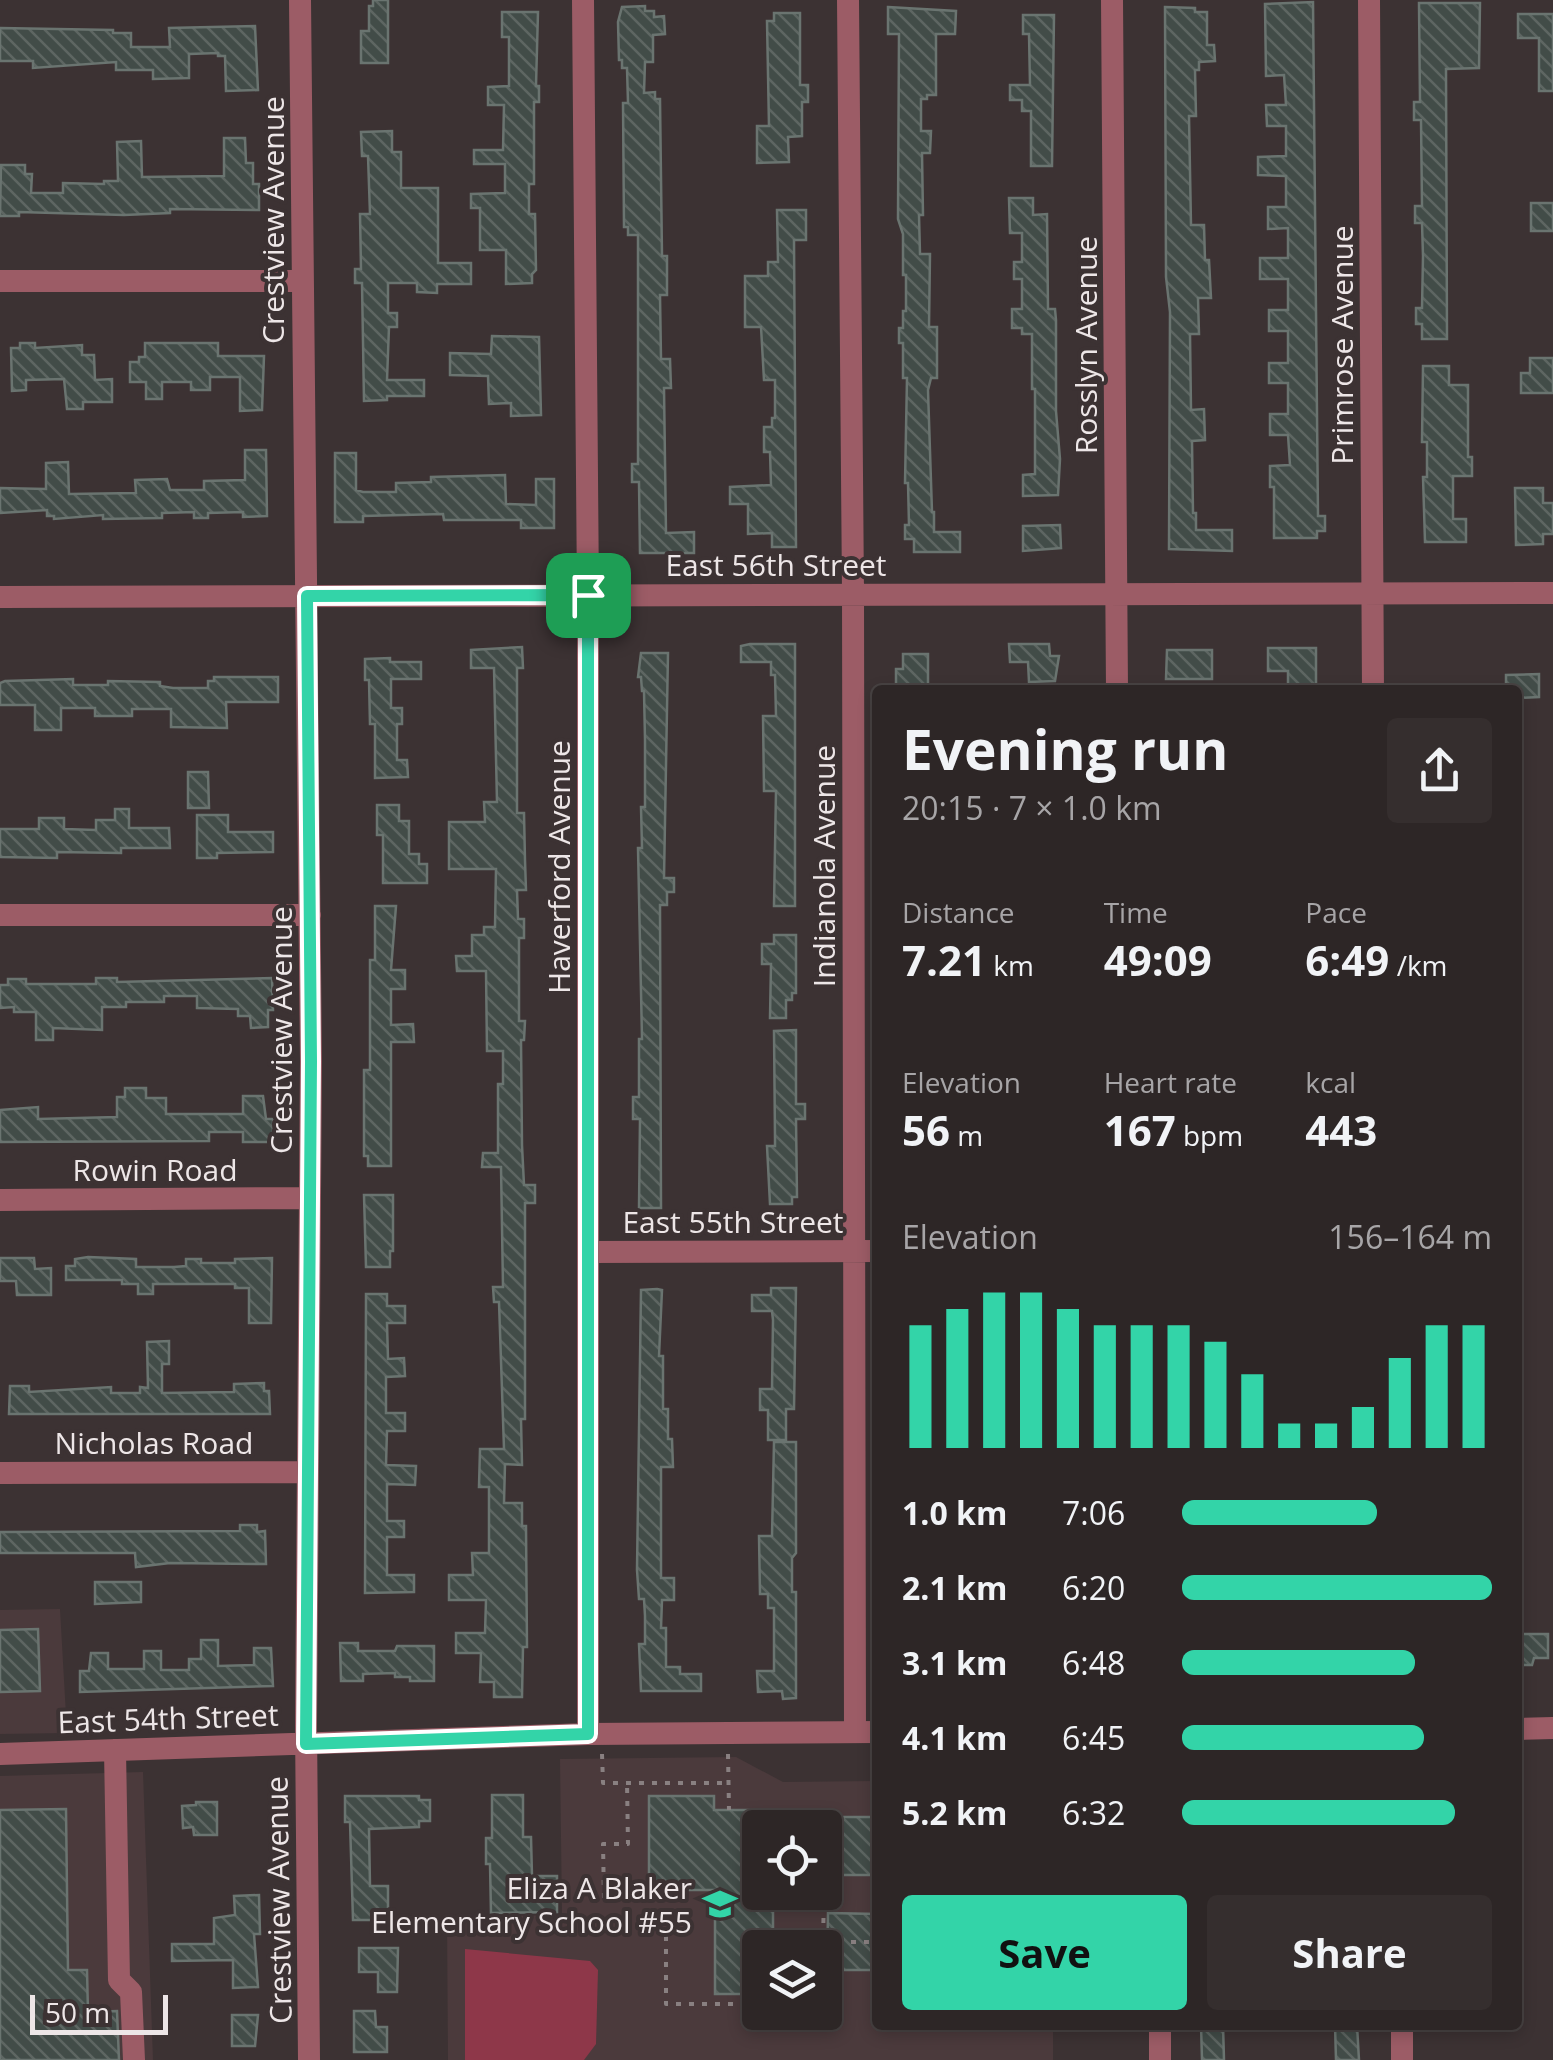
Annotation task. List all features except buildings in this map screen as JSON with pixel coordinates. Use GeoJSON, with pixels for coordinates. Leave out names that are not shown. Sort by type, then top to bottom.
{"type":"FeatureCollection","features":[{"type":"Feature","properties":{"kind":"street","name":"Crestview Avenue"},"geometry":{"type":"LineString","coordinates":[[300,0],[310,915],[306,1744],[309,2060]]}},
{"type":"Feature","properties":{"kind":"street","name":"Haverford Avenue"},"geometry":{"type":"LineString","coordinates":[[583,0],[595,1742]]}},
{"type":"Feature","properties":{"kind":"street","name":"Indianola Avenue"},"geometry":{"type":"LineString","coordinates":[[848,0],[853,593],[866,1251],[866,1732]]}},
{"type":"Feature","properties":{"kind":"street","name":"Rosslyn Avenue"},"geometry":{"type":"LineString","coordinates":[[1112,0],[1117,685]]}},
{"type":"Feature","properties":{"kind":"street","name":"Primrose Avenue"},"geometry":{"type":"LineString","coordinates":[[1369,0],[1373,685]]}},
{"type":"Feature","properties":{"kind":"street"},"geometry":{"type":"LineString","coordinates":[[0,281],[301,281]]}},
{"type":"Feature","properties":{"kind":"street","name":"East 56th Street"},"geometry":{"type":"LineString","coordinates":[[0,597],[1553,593]]}},
{"type":"Feature","properties":{"kind":"street"},"geometry":{"type":"LineString","coordinates":[[0,915],[310,915]]}},
{"type":"Feature","properties":{"kind":"street","name":"Rowin Road"},"geometry":{"type":"LineString","coordinates":[[0,1200],[310,1198]]}},
{"type":"Feature","properties":{"kind":"street","name":"East 55th Street"},"geometry":{"type":"LineString","coordinates":[[589,1252],[866,1251]]}},
{"type":"Feature","properties":{"kind":"street","name":"Nicholas Road"},"geometry":{"type":"LineString","coordinates":[[0,1472],[308,1472]]}},
{"type":"Feature","properties":{"kind":"street"},"geometry":{"type":"LineString","coordinates":[[1522,1728],[1553,1728]]}},
{"type":"Feature","properties":{"kind":"street","name":"East 54th Street"},"geometry":{"type":"LineString","coordinates":[[0,1754],[306,1744],[595,1742],[866,1732]]}},
{"type":"Feature","properties":{"kind":"street"},"geometry":{"type":"LineString","coordinates":[[115,1750],[119,1980],[131,1992],[134,2060]]}},
{"type":"Feature","properties":{"kind":"street"},"geometry":{"type":"LineString","coordinates":[[1160,2030],[1160,2060]]}},
{"type":"Feature","properties":{"kind":"street"},"geometry":{"type":"LineString","coordinates":[[1402,2030],[1402,2060]]}},
{"type":"Feature","properties":{"kind":"path"},"geometry":{"type":"LineString","coordinates":[[595,1742],[603,1782],[728,1782]]}},
{"type":"Feature","properties":{"kind":"path"},"geometry":{"type":"LineString","coordinates":[[728,1749],[729,1810]]}},
{"type":"Feature","properties":{"kind":"path"},"geometry":{"type":"LineString","coordinates":[[604,1898],[603,1844],[628,1844],[626,1782]]}},
{"type":"Feature","properties":{"kind":"path"},"geometry":{"type":"LineString","coordinates":[[824,1910],[824,1942],[872,1942]]}},
{"type":"Feature","properties":{"kind":"path"},"geometry":{"type":"LineString","coordinates":[[666,1936],[666,2004],[742,2004]]}},
{"type":"Feature","properties":{"kind":"shaded area"},"geometry":{"type":"Polygon","coordinates":[[[60,1609],[67,1733],[0,1734],[0,1610],[60,1609]]]}},
{"type":"Feature","properties":{"kind":"shaded area","name":"Eliza A Blaker Elementary School #55"},"geometry":{"type":"Polygon","coordinates":[[[736,1757],[783,1782],[872,1781],[872,2030],[1053,2030],[1053,2060],[448,2060],[447,1917],[562,1915],[560,1759],[736,1757]]]}},
{"type":"Feature","properties":{"kind":"shaded area"},"geometry":{"type":"Polygon","coordinates":[[[143,1772],[153,2060],[0,2060],[0,1776],[143,1772]]]}},
{"type":"Feature","properties":{"kind":"shaded area"},"geometry":{"type":"Polygon","coordinates":[[[465,1949],[590,1961],[598,1970],[596,2044],[584,2060],[465,2060],[465,1949]]]}},
{"type":"Feature","properties":{"kind":"place","name":"Eliza A Blaker Elementary School #55"},"geometry":{"type":"Point","coordinates":[720,1904]}},
{"type":"Feature","properties":{"kind":"route"},"geometry":{"type":"LineString","coordinates":[[588,595],[588,1734],[306,1744],[311,1061],[307,596],[588,595]]}}]}
